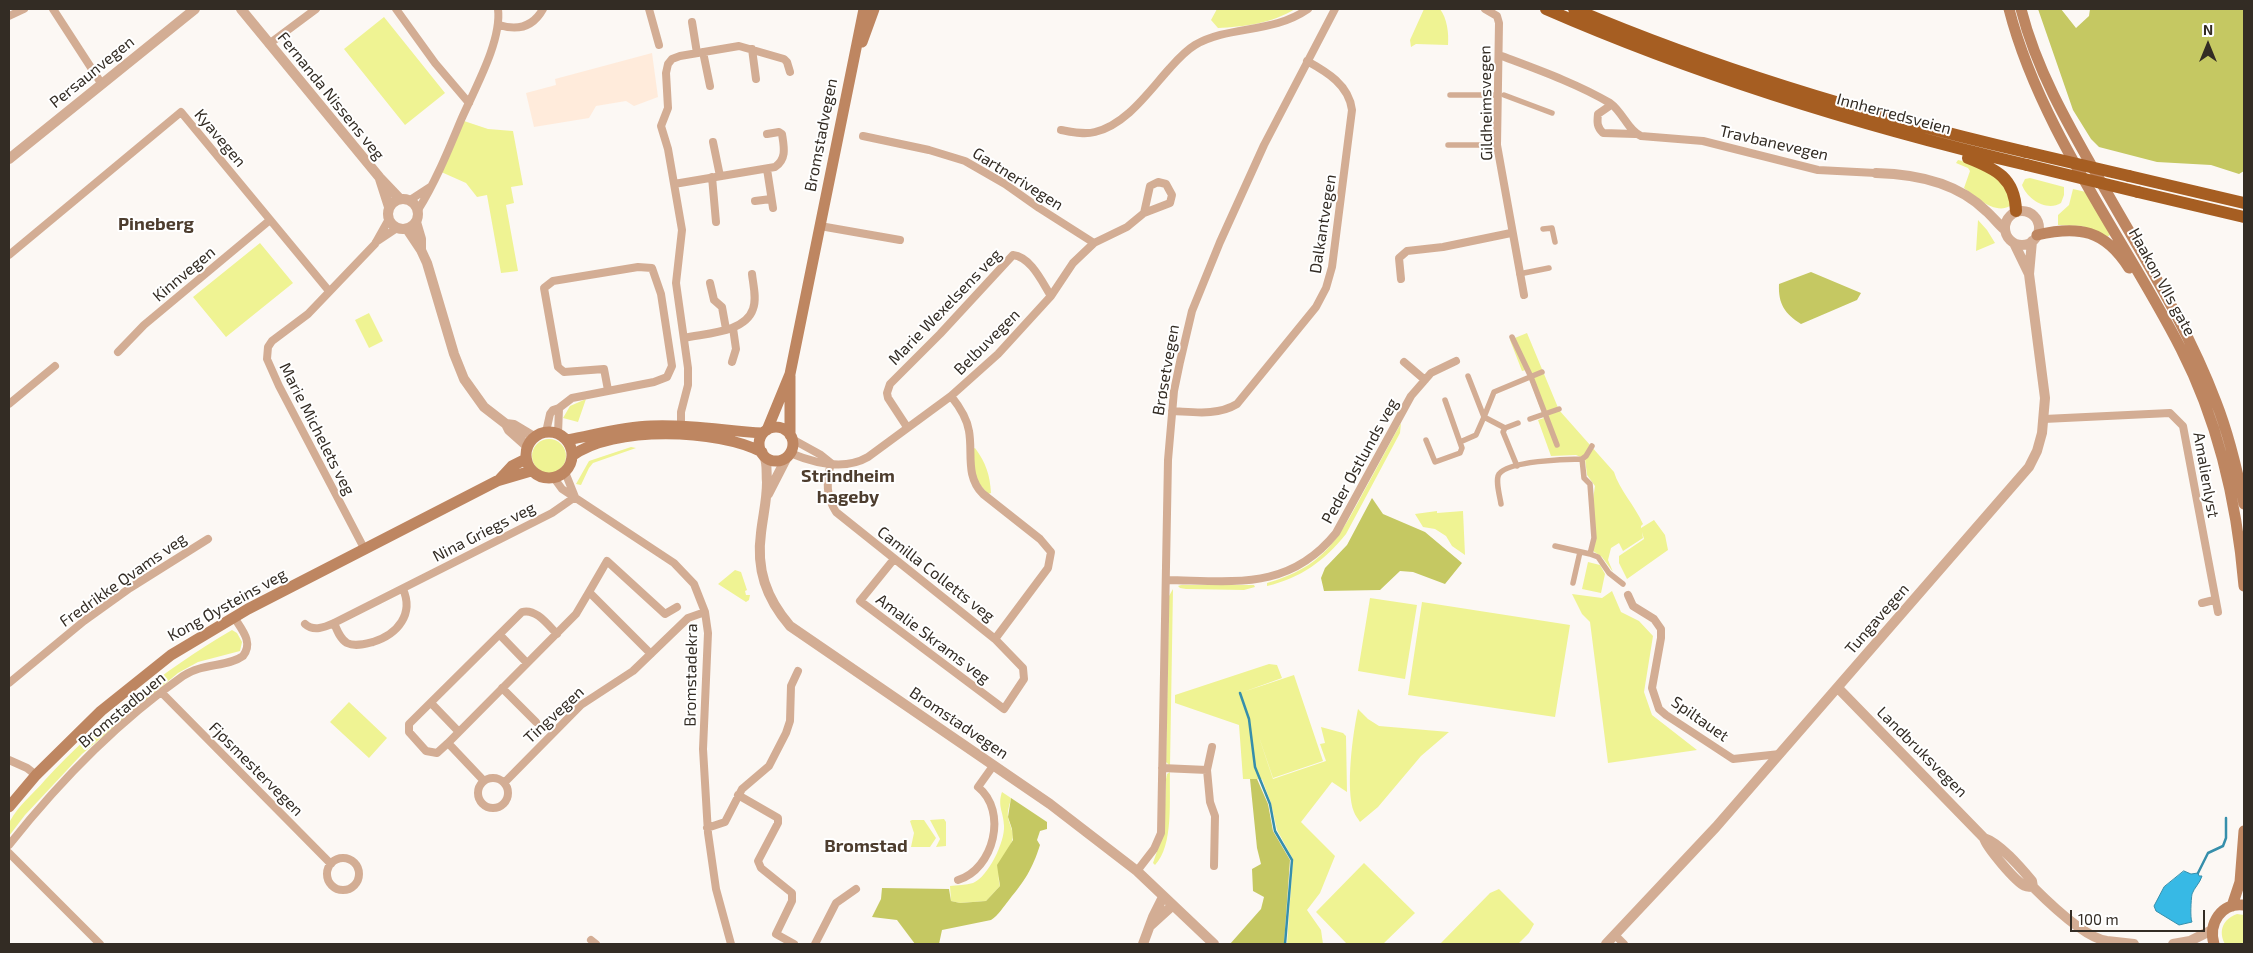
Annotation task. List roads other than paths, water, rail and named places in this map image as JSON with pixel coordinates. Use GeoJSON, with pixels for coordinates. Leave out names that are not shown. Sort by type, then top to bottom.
{"type":"FeatureCollection","features":[{"type":"Feature","properties":{"kind":"highway"},"geometry":{"type":"LineString","coordinates":[[1535,9],[1574,12]]}},
{"type":"Feature","properties":{"kind":"highway","name":"Innherredsveien"},"geometry":{"type":"LineString","coordinates":[[1546,9],[1574,12],[1763,80],[1874,114],[2244,203]]}},
{"type":"Feature","properties":{"kind":"highway","name":"Innherredsveien"},"geometry":{"type":"LineString","coordinates":[[1574,12],[1717,77],[1826,112],[1919,138],[2244,217]]}},
{"type":"Feature","properties":{"kind":"highway"},"geometry":{"type":"LineString","coordinates":[[1919,138],[1996,171],[2012,188],[2013,214]]}},
{"type":"Feature","properties":{"kind":"main road","name":"Bromstadvegen"},"geometry":{"type":"LineString","coordinates":[[765,432],[790,374],[864,9]]}},
{"type":"Feature","properties":{"kind":"main road","name":"Bromstadvegen"},"geometry":{"type":"LineString","coordinates":[[855,52],[865,38],[874,9]]}},
{"type":"Feature","properties":{"kind":"main road","name":"Haakon VIIs gate"},"geometry":{"type":"LineString","coordinates":[[2009,9],[2023,53],[2057,128],[2151,291],[2195,378],[2218,440],[2234,508],[2244,586]]}},
{"type":"Feature","properties":{"kind":"main road","name":"Haakon VIIs gate"},"geometry":{"type":"LineString","coordinates":[[2021,9],[2037,58],[2068,125],[2173,310],[2206,376],[2228,437],[2244,504]]}},
{"type":"Feature","properties":{"kind":"main road"},"geometry":{"type":"LineString","coordinates":[[2034,238],[2068,229],[2098,236],[2116,250],[2137,281],[2151,291]]}},
{"type":"Feature","properties":{"kind":"main road","name":"Bromstadvegen"},"geometry":{"type":"LineString","coordinates":[[790,374],[791,437]]}},
{"type":"Feature","properties":{"kind":"main road"},"geometry":{"type":"LineString","coordinates":[[681,426],[765,432],[782,428],[791,437],[789,455],[775,460],[745,444],[718,438],[664,434],[611,440],[585,449],[572,456],[565,472],[554,478],[542,478],[531,470],[526,459],[531,442],[546,432],[562,437],[634,427],[681,426]]}},
{"type":"Feature","properties":{"kind":"main road"},"geometry":{"type":"LineString","coordinates":[[763,454],[760,443],[765,432]]}},
{"type":"Feature","properties":{"kind":"main road"},"geometry":{"type":"LineString","coordinates":[[562,437],[572,456]]}},
{"type":"Feature","properties":{"kind":"main road","name":"Kong Øysteins veg"},"geometry":{"type":"LineString","coordinates":[[497,481],[512,466],[526,459]]}},
{"type":"Feature","properties":{"kind":"main road","name":"Kong Øysteins veg"},"geometry":{"type":"LineString","coordinates":[[9,807],[36,776],[101,711],[171,655],[234,618],[497,481],[531,470]]}},
{"type":"Feature","properties":{"kind":"main road"},"geometry":{"type":"LineString","coordinates":[[2232,906],[2240,882],[2244,831]]}},
{"type":"Feature","properties":{"kind":"main road"},"geometry":{"type":"LineString","coordinates":[[2214,944],[2212,930],[2220,912],[2232,906],[2244,905]]}},
{"type":"Feature","properties":{"kind":"street"},"geometry":{"type":"LineString","coordinates":[[9,16],[24,9]]}},
{"type":"Feature","properties":{"kind":"street"},"geometry":{"type":"LineString","coordinates":[[53,9],[101,83]]}},
{"type":"Feature","properties":{"kind":"street","name":"Persaunvegen"},"geometry":{"type":"LineString","coordinates":[[9,159],[195,9]]}},
{"type":"Feature","properties":{"kind":"street","name":"Fernanda Nissens veg"},"geometry":{"type":"LineString","coordinates":[[241,9],[380,178],[405,199]]}},
{"type":"Feature","properties":{"kind":"street"},"geometry":{"type":"LineString","coordinates":[[269,44],[316,9]]}},
{"type":"Feature","properties":{"kind":"street"},"geometry":{"type":"LineString","coordinates":[[396,9],[435,63],[469,103]]}},
{"type":"Feature","properties":{"kind":"street"},"geometry":{"type":"LineString","coordinates":[[421,250],[421,239],[416,222],[418,210],[434,184],[493,48],[499,25],[498,9]]}},
{"type":"Feature","properties":{"kind":"street"},"geometry":{"type":"LineString","coordinates":[[499,25],[509,28],[527,26],[534,21],[543,9]]}},
{"type":"Feature","properties":{"kind":"street"},"geometry":{"type":"LineString","coordinates":[[649,9],[659,45]]}},
{"type":"Feature","properties":{"kind":"street"},"geometry":{"type":"LineString","coordinates":[[1061,130],[1082,133],[1106,128],[1118,122],[1129,112],[1181,56],[1195,45],[1215,38],[1278,24],[1308,9]]}},
{"type":"Feature","properties":{"kind":"street","name":"Brøsetvegen"},"geometry":{"type":"LineString","coordinates":[[1137,871],[1154,849],[1161,833],[1168,467],[1172,411],[1185,337],[1201,287],[1244,189],[1307,61],[1335,9]]}},
{"type":"Feature","properties":{"kind":"street","name":"Gildheimsvegen"},"geometry":{"type":"LineString","coordinates":[[1485,9],[1497,16],[1501,95],[1497,145],[1511,234],[1524,296]]}},
{"type":"Feature","properties":{"kind":"street"},"geometry":{"type":"LineString","coordinates":[[692,22],[710,86]]}},
{"type":"Feature","properties":{"kind":"street"},"geometry":{"type":"LineString","coordinates":[[681,426],[688,377],[676,283],[682,237],[668,149],[661,126],[668,108],[667,68],[670,61],[675,57],[739,46],[786,60],[790,72]]}},
{"type":"Feature","properties":{"kind":"street"},"geometry":{"type":"LineString","coordinates":[[752,49],[756,79]]}},
{"type":"Feature","properties":{"kind":"street"},"geometry":{"type":"LineString","coordinates":[[1499,55],[1592,94],[1611,105],[1624,117],[1635,134]]}},
{"type":"Feature","properties":{"kind":"street","name":"Dalkantvegen"},"geometry":{"type":"LineString","coordinates":[[1172,411],[1224,411],[1237,404],[1316,307],[1326,288],[1332,267],[1352,110],[1345,89],[1334,79],[1307,61]]}},
{"type":"Feature","properties":{"kind":"street"},"geometry":{"type":"LineString","coordinates":[[1450,95],[1501,95],[1552,113]]}},
{"type":"Feature","properties":{"kind":"street","name":"Travbanevegen"},"geometry":{"type":"LineString","coordinates":[[1611,105],[1598,114],[1597,123],[1603,133],[1635,134],[1703,141],[1818,170],[1911,175],[1926,178],[1958,191],[1987,212],[2005,230]]}},
{"type":"Feature","properties":{"kind":"street","name":"Kyavegen"},"geometry":{"type":"LineString","coordinates":[[9,255],[181,112],[329,291]]}},
{"type":"Feature","properties":{"kind":"street"},"geometry":{"type":"LineString","coordinates":[[674,184],[767,169],[779,164],[785,150],[780,132],[767,134]]}},
{"type":"Feature","properties":{"kind":"street","name":"Gartnerivegen"},"geometry":{"type":"LineString","coordinates":[[864,136],[929,150],[966,162],[1005,184],[1094,243]]}},
{"type":"Feature","properties":{"kind":"street"},"geometry":{"type":"LineString","coordinates":[[713,142],[716,177],[716,222]]}},
{"type":"Feature","properties":{"kind":"street"},"geometry":{"type":"LineString","coordinates":[[1448,145],[1497,145]]}},
{"type":"Feature","properties":{"kind":"street"},"geometry":{"type":"LineString","coordinates":[[767,169],[773,208]]}},
{"type":"Feature","properties":{"kind":"street","name":"Fernanda Nissens veg"},"geometry":{"type":"LineString","coordinates":[[380,178],[389,207]]}},
{"type":"Feature","properties":{"kind":"street","name":"Belbuvegen"},"geometry":{"type":"LineString","coordinates":[[789,455],[820,463],[847,465],[862,461],[951,396],[998,354],[1051,296],[1074,263],[1094,243],[1127,227],[1144,213],[1170,203],[1172,194],[1166,184],[1158,182],[1150,186],[1144,213]]}},
{"type":"Feature","properties":{"kind":"street"},"geometry":{"type":"LineString","coordinates":[[434,184],[405,199],[396,200],[389,207],[389,219],[402,228],[421,250],[432,277],[454,354],[464,379],[484,407],[506,424],[514,425],[531,442]]}},
{"type":"Feature","properties":{"kind":"street"},"geometry":{"type":"LineString","coordinates":[[405,199],[418,210]]}},
{"type":"Feature","properties":{"kind":"street"},"geometry":{"type":"LineString","coordinates":[[755,201],[771,199]]}},
{"type":"Feature","properties":{"kind":"street"},"geometry":{"type":"LineString","coordinates":[[2025,211],[2033,215],[2039,226],[2034,238],[2022,245],[2008,238],[2005,230],[2005,222],[2013,214],[2025,211]]}},
{"type":"Feature","properties":{"kind":"street","name":"Travbanevegen"},"geometry":{"type":"LineString","coordinates":[[1987,212],[2013,214]]}},
{"type":"Feature","properties":{"kind":"street","name":"Marie Michelets veg"},"geometry":{"type":"LineString","coordinates":[[365,550],[279,386],[267,359],[268,347],[272,341],[299,322],[376,242],[389,219]]}},
{"type":"Feature","properties":{"kind":"street","name":"Kinnvegen"},"geometry":{"type":"LineString","coordinates":[[118,352],[144,325],[270,220]]}},
{"type":"Feature","properties":{"kind":"street"},"geometry":{"type":"LineString","coordinates":[[402,228],[416,222]]}},
{"type":"Feature","properties":{"kind":"street"},"geometry":{"type":"LineString","coordinates":[[820,226],[900,240]]}},
{"type":"Feature","properties":{"kind":"street","name":"Marie Michelets veg"},"geometry":{"type":"LineString","coordinates":[[376,242],[402,228]]}},
{"type":"Feature","properties":{"kind":"street"},"geometry":{"type":"LineString","coordinates":[[1543,229],[1552,228],[1555,242]]}},
{"type":"Feature","properties":{"kind":"street"},"geometry":{"type":"LineString","coordinates":[[1401,279],[1399,258],[1407,251],[1443,248],[1511,234]]}},
{"type":"Feature","properties":{"kind":"street","name":"Tungavegen"},"geometry":{"type":"LineString","coordinates":[[1606,944],[1677,871],[2029,467],[2039,443],[2044,419],[2044,382],[2030,274],[2034,238]]}},
{"type":"Feature","properties":{"kind":"street","name":"Tungavegen"},"geometry":{"type":"LineString","coordinates":[[2014,242],[2030,274]]}},
{"type":"Feature","properties":{"kind":"street","name":"Marie Wexelsens veg"},"geometry":{"type":"LineString","coordinates":[[907,427],[888,398],[887,393],[890,384],[940,334],[1013,255],[1026,261],[1033,268],[1051,296]]}},
{"type":"Feature","properties":{"kind":"street"},"geometry":{"type":"LineString","coordinates":[[546,432],[550,414],[553,410],[559,408],[572,398],[663,380],[672,370],[661,294],[652,268],[638,267],[553,280],[544,288],[558,367],[564,372],[604,369],[608,390]]}},
{"type":"Feature","properties":{"kind":"street"},"geometry":{"type":"LineString","coordinates":[[1519,274],[1549,268]]}},
{"type":"Feature","properties":{"kind":"street"},"geometry":{"type":"LineString","coordinates":[[684,338],[730,328],[746,319],[753,310],[752,274]]}},
{"type":"Feature","properties":{"kind":"street"},"geometry":{"type":"LineString","coordinates":[[710,283],[714,300],[722,307],[736,349],[732,362]]}},
{"type":"Feature","properties":{"kind":"street"},"geometry":{"type":"LineString","coordinates":[[1512,337],[1531,377],[1557,445]]}},
{"type":"Feature","properties":{"kind":"street","name":"Peder Østlunds veg"},"geometry":{"type":"LineString","coordinates":[[1166,580],[1248,582],[1278,575],[1308,560],[1326,546],[1336,533],[1411,396],[1431,373],[1456,361]]}},
{"type":"Feature","properties":{"kind":"street"},"geometry":{"type":"LineString","coordinates":[[1404,362],[1425,380]]}},
{"type":"Feature","properties":{"kind":"street"},"geometry":{"type":"LineString","coordinates":[[9,404],[55,366]]}},
{"type":"Feature","properties":{"kind":"street"},"geometry":{"type":"LineString","coordinates":[[1460,442],[1476,435],[1494,392],[1542,372]]}},
{"type":"Feature","properties":{"kind":"street"},"geometry":{"type":"LineString","coordinates":[[1468,376],[1484,417],[1505,428],[1518,423]]}},
{"type":"Feature","properties":{"kind":"street"},"geometry":{"type":"LineString","coordinates":[[951,396],[966,419],[970,433],[970,470],[975,485],[983,494],[1040,539],[1051,552],[1048,568],[995,639]]}},
{"type":"Feature","properties":{"kind":"street"},"geometry":{"type":"LineString","coordinates":[[1426,440],[1435,462],[1460,453],[1462,448],[1445,400]]}},
{"type":"Feature","properties":{"kind":"street"},"geometry":{"type":"LineString","coordinates":[[559,408],[562,437]]}},
{"type":"Feature","properties":{"kind":"street"},"geometry":{"type":"LineString","coordinates":[[1530,419],[1559,408]]}},
{"type":"Feature","properties":{"kind":"street","name":"Amalienlyst"},"geometry":{"type":"LineString","coordinates":[[2044,419],[2170,413],[2183,426],[2214,600],[2218,612]]}},
{"type":"Feature","properties":{"kind":"street"},"geometry":{"type":"LineString","coordinates":[[1505,428],[1503,432],[1517,466]]}},
{"type":"Feature","properties":{"kind":"street"},"geometry":{"type":"LineString","coordinates":[[791,437],[831,463]]}},
{"type":"Feature","properties":{"kind":"street"},"geometry":{"type":"LineString","coordinates":[[1500,504],[1498,476],[1501,472],[1527,462],[1582,459],[1592,446]]}},
{"type":"Feature","properties":{"kind":"street","name":"Bromstadvegen"},"geometry":{"type":"LineString","coordinates":[[763,454],[767,467],[768,494],[759,558],[762,579],[778,611],[790,626],[1050,804],[1137,871],[1214,944]]}},
{"type":"Feature","properties":{"kind":"street","name":"Bromstadvegen"},"geometry":{"type":"LineString","coordinates":[[768,494],[789,455]]}},
{"type":"Feature","properties":{"kind":"street"},"geometry":{"type":"LineString","coordinates":[[1582,459],[1584,478],[1590,484],[1594,538],[1590,554]]}},
{"type":"Feature","properties":{"kind":"street","name":"Camilla Colletts veg"},"geometry":{"type":"LineString","coordinates":[[831,463],[827,492],[836,512],[995,639],[1023,668],[1024,679]]}},
{"type":"Feature","properties":{"kind":"street"},"geometry":{"type":"LineString","coordinates":[[565,472],[575,497]]}},
{"type":"Feature","properties":{"kind":"street","name":"Bromstadekra"},"geometry":{"type":"LineString","coordinates":[[554,478],[562,489],[681,569],[698,592],[705,612],[708,634],[704,749],[707,828],[716,889],[731,944]]}},
{"type":"Feature","properties":{"kind":"street","name":"Nina Griegs veg"},"geometry":{"type":"LineString","coordinates":[[305,624],[311,628],[319,628],[334,623],[552,513],[575,497]]}},
{"type":"Feature","properties":{"kind":"street","name":"Fredrikke Qvams veg"},"geometry":{"type":"LineString","coordinates":[[9,683],[84,620],[130,588],[208,539]]}},
{"type":"Feature","properties":{"kind":"street"},"geometry":{"type":"LineString","coordinates":[[1555,546],[1598,556],[1609,573],[1623,584]]}},
{"type":"Feature","properties":{"kind":"street"},"geometry":{"type":"LineString","coordinates":[[1573,583],[1580,552]]}},
{"type":"Feature","properties":{"kind":"street","name":"Amalie Skrams veg"},"geometry":{"type":"LineString","coordinates":[[894,559],[860,602],[1004,709],[1024,679]]}},
{"type":"Feature","properties":{"kind":"street"},"geometry":{"type":"LineString","coordinates":[[557,634],[536,614],[527,611],[522,612],[410,724],[409,732],[426,752],[438,753],[458,730],[557,634],[576,614],[607,561],[665,614],[677,607]]}},
{"type":"Feature","properties":{"kind":"street"},"geometry":{"type":"LineString","coordinates":[[334,623],[343,640],[352,645],[370,643],[389,636],[400,626],[406,614],[407,601],[403,589]]}},
{"type":"Feature","properties":{"kind":"street"},"geometry":{"type":"LineString","coordinates":[[589,592],[651,654]]}},
{"type":"Feature","properties":{"kind":"street","name":"Spiltauet"},"geometry":{"type":"LineString","coordinates":[[1628,594],[1633,606],[1654,619],[1661,629],[1652,688],[1655,701],[1660,709],[1666,715],[1733,759],[1780,754]]}},
{"type":"Feature","properties":{"kind":"street"},"geometry":{"type":"LineString","coordinates":[[2202,603],[2214,600]]}},
{"type":"Feature","properties":{"kind":"street","name":"Tingvegen"},"geometry":{"type":"LineString","coordinates":[[504,783],[573,712],[633,671],[688,618],[705,612]]}},
{"type":"Feature","properties":{"kind":"street","name":"Bromstadbuen"},"geometry":{"type":"LineString","coordinates":[[9,845],[70,774],[107,738],[162,693],[192,671],[243,656],[247,650],[247,641],[234,618]]}},
{"type":"Feature","properties":{"kind":"street"},"geometry":{"type":"LineString","coordinates":[[500,635],[527,663]]}},
{"type":"Feature","properties":{"kind":"street"},"geometry":{"type":"LineString","coordinates":[[707,828],[724,822],[738,795],[747,784],[769,766],[790,722],[791,686],[798,671]]}},
{"type":"Feature","properties":{"kind":"street","name":"Tingvegen"},"geometry":{"type":"LineString","coordinates":[[502,688],[536,722]]}},
{"type":"Feature","properties":{"kind":"street","name":"Landbruksvegen"},"geometry":{"type":"LineString","coordinates":[[1838,688],[1984,838],[1991,840],[2026,874],[2032,881],[2033,887],[2064,916],[2108,943],[2134,944]]}},
{"type":"Feature","properties":{"kind":"street","name":"Fjøsmestervegen"},"geometry":{"type":"LineString","coordinates":[[162,693],[331,864]]}},
{"type":"Feature","properties":{"kind":"street"},"geometry":{"type":"LineString","coordinates":[[431,703],[458,730]]}},
{"type":"Feature","properties":{"kind":"street"},"geometry":{"type":"LineString","coordinates":[[448,743],[484,781]]}},
{"type":"Feature","properties":{"kind":"street"},"geometry":{"type":"LineString","coordinates":[[1212,747],[1207,770],[1210,802],[1215,816],[1214,866]]}},
{"type":"Feature","properties":{"kind":"street"},"geometry":{"type":"LineString","coordinates":[[9,760],[27,768],[36,776]]}},
{"type":"Feature","properties":{"kind":"street"},"geometry":{"type":"LineString","coordinates":[[958,880],[966,878],[976,870],[993,839],[996,827],[989,799],[978,787],[992,766]]}},
{"type":"Feature","properties":{"kind":"street"},"geometry":{"type":"LineString","coordinates":[[1162,768],[1207,770]]}},
{"type":"Feature","properties":{"kind":"street"},"geometry":{"type":"LineString","coordinates":[[493,778],[504,783],[507,787],[507,799],[499,807],[493,808],[482,804],[479,799],[479,787],[484,781],[493,778]]}},
{"type":"Feature","properties":{"kind":"street"},"geometry":{"type":"LineString","coordinates":[[738,795],[778,818],[778,823],[758,862],[760,866],[792,894],[792,901],[776,934],[794,944]]}},
{"type":"Feature","properties":{"kind":"street"},"geometry":{"type":"LineString","coordinates":[[9,853],[100,944]]}},
{"type":"Feature","properties":{"kind":"street"},"geometry":{"type":"LineString","coordinates":[[345,858],[354,863],[359,872],[359,877],[354,886],[340,890],[332,886],[327,872],[331,864],[345,858]]}},
{"type":"Feature","properties":{"kind":"street"},"geometry":{"type":"LineString","coordinates":[[815,944],[836,903],[841,897],[856,889]]}},
{"type":"Feature","properties":{"kind":"street"},"geometry":{"type":"LineString","coordinates":[[1143,944],[1163,897]]}},
{"type":"Feature","properties":{"kind":"street"},"geometry":{"type":"LineString","coordinates":[[1150,926],[1173,905]]}},
{"type":"Feature","properties":{"kind":"street"},"geometry":{"type":"LineString","coordinates":[[2173,944],[2190,941],[2212,930]]}},
{"type":"Feature","properties":{"kind":"street"},"geometry":{"type":"LineString","coordinates":[[1615,935],[1624,944]]}},
{"type":"Feature","properties":{"kind":"water"},"geometry":{"type":"Polygon","coordinates":[[[2184,871],[2191,874],[2198,873],[2199,876],[2202,876],[2192,894],[2192,922],[2179,925],[2156,911],[2154,906],[2164,887],[2184,871]]]}},
{"type":"Feature","properties":{"kind":"waterway"},"geometry":{"type":"LineString","coordinates":[[1240,693],[1249,719],[1255,767],[1270,804],[1275,831],[1292,860],[1285,944]]}},
{"type":"Feature","properties":{"kind":"waterway"},"geometry":{"type":"LineString","coordinates":[[2198,873],[2208,853],[2223,846],[2226,838],[2226,818]]}},
{"type":"Feature","properties":{"kind":"district","name":"Pineberg"},"geometry":{"type":"Point","coordinates":[156,224]}},
{"type":"Feature","properties":{"kind":"district","name":"Strindheim hageby"},"geometry":{"type":"Point","coordinates":[848,486]}},
{"type":"Feature","properties":{"kind":"district","name":"Bromstad"},"geometry":{"type":"Point","coordinates":[866,846]}}]}
